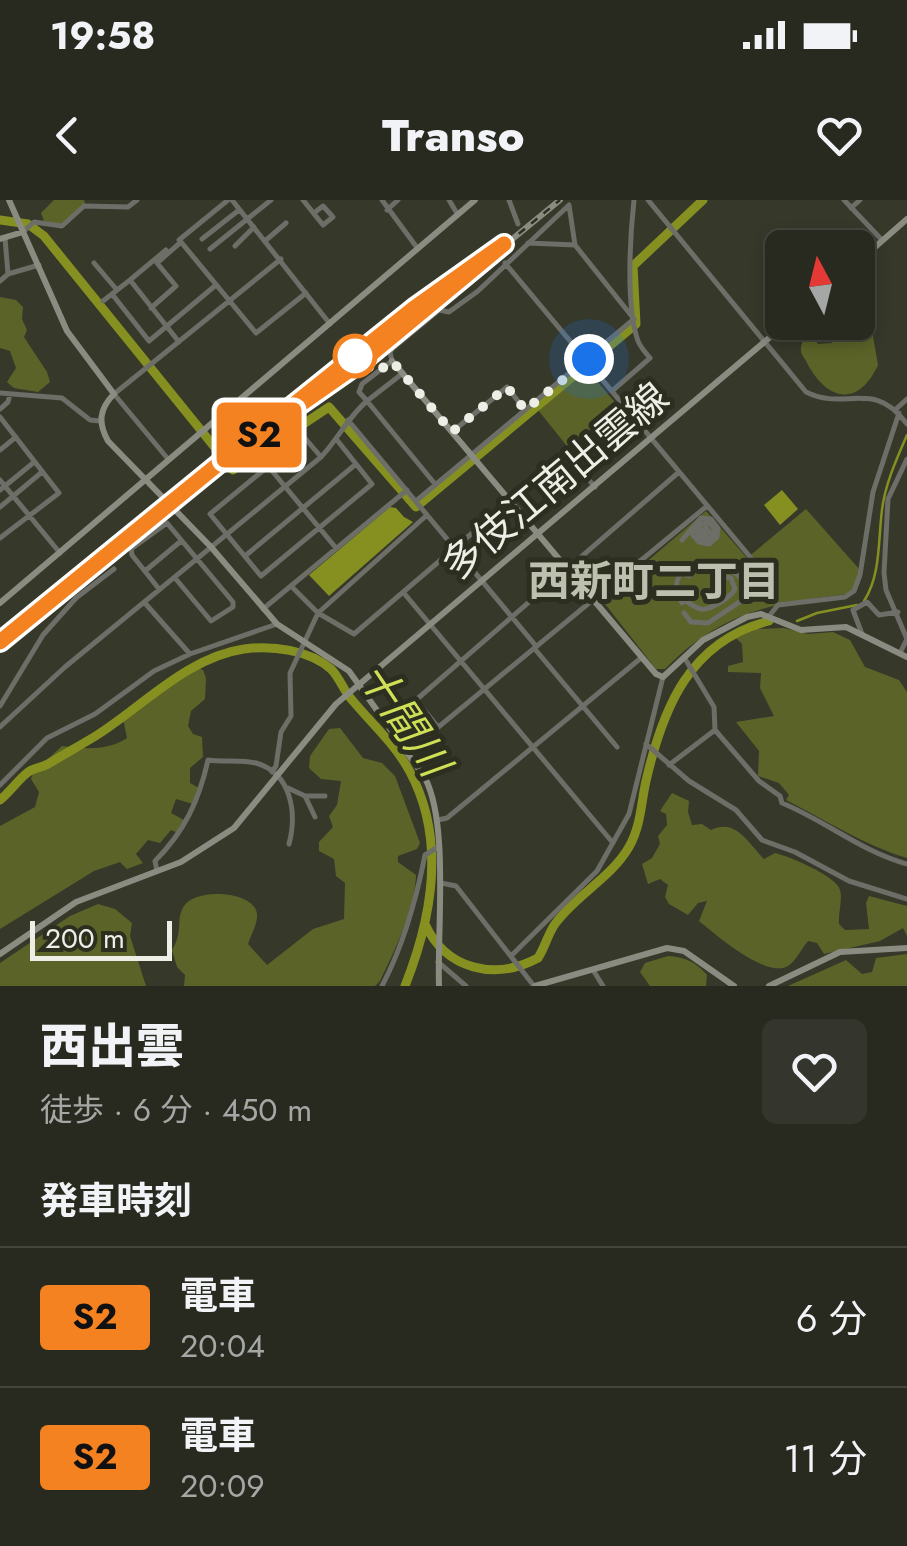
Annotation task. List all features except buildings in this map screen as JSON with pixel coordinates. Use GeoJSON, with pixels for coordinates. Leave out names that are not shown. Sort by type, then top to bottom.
{"type":"FeatureCollection","features":[{"type":"Feature","properties":{"kind":"main road"},"geometry":{"type":"LineString","coordinates":[[9,200],[25,225],[67,331],[114,394],[103,408],[100,421],[108,441],[211,547],[276,624],[340,663],[408,752],[432,792],[438,820],[439,986]]}},
{"type":"Feature","properties":{"kind":"main road"},"geometry":{"type":"LineString","coordinates":[[0,603],[475,200]]}},
{"type":"Feature","properties":{"kind":"main road"},"geometry":{"type":"LineString","coordinates":[[875,246],[907,219]]}},
{"type":"Feature","properties":{"kind":"main road"},"geometry":{"type":"LineString","coordinates":[[3,239],[25,225]]}},
{"type":"Feature","properties":{"kind":"main road","name":"多伎江南出雲線"},"geometry":{"type":"LineString","coordinates":[[0,954],[76,902],[206,849],[234,828],[341,699],[768,340]]}},
{"type":"Feature","properties":{"kind":"main road"},"geometry":{"type":"LineString","coordinates":[[392,361],[640,658],[663,677],[704,640],[748,617],[770,615],[801,630],[840,626],[904,655]]}},
{"type":"Feature","properties":{"kind":"main road"},"geometry":{"type":"LineString","coordinates":[[769,986],[840,952],[907,948]]}},
{"type":"Feature","properties":{"kind":"main road"},"geometry":{"type":"LineString","coordinates":[[534,986],[658,949],[675,949],[696,959],[734,986]]}},
{"type":"Feature","properties":{"kind":"street"},"geometry":{"type":"LineString","coordinates":[[25,225],[62,226],[84,206],[128,207],[137,200]]}},
{"type":"Feature","properties":{"kind":"street"},"geometry":{"type":"LineString","coordinates":[[104,301],[230,200],[281,259],[328,326]]}},
{"type":"Feature","properties":{"kind":"street"},"geometry":{"type":"LineString","coordinates":[[210,249],[271,200]]}},
{"type":"Feature","properties":{"kind":"street"},"geometry":{"type":"LineString","coordinates":[[303,200],[323,225],[333,218],[323,206]]}},
{"type":"Feature","properties":{"kind":"street"},"geometry":{"type":"LineString","coordinates":[[314,213],[330,200]]}},
{"type":"Feature","properties":{"kind":"street"},"geometry":{"type":"LineString","coordinates":[[382,200],[418,249]]}},
{"type":"Feature","properties":{"kind":"street"},"geometry":{"type":"LineString","coordinates":[[387,210],[398,200]]}},
{"type":"Feature","properties":{"kind":"street"},"geometry":{"type":"LineString","coordinates":[[449,200],[458,215]]}},
{"type":"Feature","properties":{"kind":"street"},"geometry":{"type":"LineString","coordinates":[[509,200],[518,224]]}},
{"type":"Feature","properties":{"kind":"street"},"geometry":{"type":"LineString","coordinates":[[612,391],[650,358],[637,341],[634,319],[628,249],[634,200]]}},
{"type":"Feature","properties":{"kind":"street"},"geometry":{"type":"LineString","coordinates":[[648,200],[764,344],[809,393],[833,399],[866,396],[898,411],[907,424]]}},
{"type":"Feature","properties":{"kind":"street"},"geometry":{"type":"LineString","coordinates":[[844,200],[882,240]]}},
{"type":"Feature","properties":{"kind":"street"},"geometry":{"type":"LineString","coordinates":[[852,208],[860,200]]}},
{"type":"Feature","properties":{"kind":"street"},"geometry":{"type":"LineString","coordinates":[[569,202],[575,245],[634,319]]}},
{"type":"Feature","properties":{"kind":"street"},"geometry":{"type":"LineString","coordinates":[[436,484],[360,388],[392,361],[393,348],[440,310],[449,312],[478,291],[569,202]]}},
{"type":"Feature","properties":{"kind":"street"},"geometry":{"type":"LineString","coordinates":[[202,240],[240,209]]}},
{"type":"Feature","properties":{"kind":"street"},"geometry":{"type":"LineString","coordinates":[[265,240],[286,223]]}},
{"type":"Feature","properties":{"kind":"street"},"geometry":{"type":"LineString","coordinates":[[235,246],[254,228]]}},
{"type":"Feature","properties":{"kind":"street"},"geometry":{"type":"LineString","coordinates":[[3,239],[8,274]]}},
{"type":"Feature","properties":{"kind":"street"},"geometry":{"type":"LineString","coordinates":[[177,243],[181,242],[256,333],[306,293]]}},
{"type":"Feature","properties":{"kind":"street"},"geometry":{"type":"LineString","coordinates":[[151,308],[176,286],[157,263],[177,243]]}},
{"type":"Feature","properties":{"kind":"street"},"geometry":{"type":"LineString","coordinates":[[525,243],[575,245]]}},
{"type":"Feature","properties":{"kind":"street"},"geometry":{"type":"LineString","coordinates":[[168,460],[114,394],[281,259]]}},
{"type":"Feature","properties":{"kind":"street"},"geometry":{"type":"LineString","coordinates":[[94,263],[148,341],[216,285]]}},
{"type":"Feature","properties":{"kind":"street"},"geometry":{"type":"LineString","coordinates":[[505,263],[750,558]]}},
{"type":"Feature","properties":{"kind":"street"},"geometry":{"type":"LineString","coordinates":[[0,282],[8,274],[39,265]]}},
{"type":"Feature","properties":{"kind":"street"},"geometry":{"type":"LineString","coordinates":[[130,280],[179,342]]}},
{"type":"Feature","properties":{"kind":"street"},"geometry":{"type":"LineString","coordinates":[[416,500],[634,319]]}},
{"type":"Feature","properties":{"kind":"street"},"geometry":{"type":"LineString","coordinates":[[376,373],[386,386]]}},
{"type":"Feature","properties":{"kind":"street"},"geometry":{"type":"LineString","coordinates":[[0,726],[321,457],[366,400],[403,373]]}},
{"type":"Feature","properties":{"kind":"street"},"geometry":{"type":"LineString","coordinates":[[452,432],[507,387],[525,410]]}},
{"type":"Feature","properties":{"kind":"street"},"geometry":{"type":"LineString","coordinates":[[0,393],[62,398],[90,420],[100,421]]}},
{"type":"Feature","properties":{"kind":"street"},"geometry":{"type":"LineString","coordinates":[[0,409],[10,394]]}},
{"type":"Feature","properties":{"kind":"street"},"geometry":{"type":"LineString","coordinates":[[770,615],[778,605],[845,597],[854,591],[862,566],[873,492],[898,411],[907,399]]}},
{"type":"Feature","properties":{"kind":"street"},"geometry":{"type":"LineString","coordinates":[[0,417],[59,493],[0,538]]}},
{"type":"Feature","properties":{"kind":"street"},"geometry":{"type":"LineString","coordinates":[[348,420],[617,747]]}},
{"type":"Feature","properties":{"kind":"street"},"geometry":{"type":"LineString","coordinates":[[0,450],[16,437]]}},
{"type":"Feature","properties":{"kind":"street"},"geometry":{"type":"LineString","coordinates":[[321,457],[304,437],[210,514],[262,576],[372,484],[337,440]]}},
{"type":"Feature","properties":{"kind":"street"},"geometry":{"type":"LineString","coordinates":[[292,587],[318,613],[354,634],[566,454],[595,487]]}},
{"type":"Feature","properties":{"kind":"street"},"geometry":{"type":"LineString","coordinates":[[904,655],[907,639],[884,584],[890,490],[907,459]]}},
{"type":"Feature","properties":{"kind":"street"},"geometry":{"type":"LineString","coordinates":[[33,462],[2,485],[60,553]]}},
{"type":"Feature","properties":{"kind":"street"},"geometry":{"type":"LineString","coordinates":[[244,556],[356,464]]}},
{"type":"Feature","properties":{"kind":"street"},"geometry":{"type":"LineString","coordinates":[[268,466],[336,548]]}},
{"type":"Feature","properties":{"kind":"street"},"geometry":{"type":"LineString","coordinates":[[0,507],[42,472]]}},
{"type":"Feature","properties":{"kind":"street"},"geometry":{"type":"LineString","coordinates":[[438,728],[416,700],[679,472]]}},
{"type":"Feature","properties":{"kind":"street"},"geometry":{"type":"LineString","coordinates":[[264,608],[407,490]]}},
{"type":"Feature","properties":{"kind":"street"},"geometry":{"type":"LineString","coordinates":[[408,752],[708,506]]}},
{"type":"Feature","properties":{"kind":"street"},"geometry":{"type":"LineString","coordinates":[[275,774],[281,732],[291,716],[290,673],[318,613],[426,515]]}},
{"type":"Feature","properties":{"kind":"street"},"geometry":{"type":"LineString","coordinates":[[159,589],[131,550],[167,523],[233,602],[233,607],[211,622],[174,577]]}},
{"type":"Feature","properties":{"kind":"street"},"geometry":{"type":"LineString","coordinates":[[682,540],[705,532]]}},
{"type":"Feature","properties":{"kind":"street"},"geometry":{"type":"LineString","coordinates":[[145,571],[182,540]]}},
{"type":"Feature","properties":{"kind":"street"},"geometry":{"type":"LineString","coordinates":[[683,574],[688,576],[708,568],[731,578],[736,589],[730,598],[719,600],[708,609],[697,608],[686,600],[682,603],[676,588],[678,580],[686,570],[701,562],[718,563],[743,579],[747,587],[744,599],[708,623],[691,622],[684,613]]}},
{"type":"Feature","properties":{"kind":"street"},"geometry":{"type":"LineString","coordinates":[[0,706],[43,635],[76,598],[114,569]]}},
{"type":"Feature","properties":{"kind":"street"},"geometry":{"type":"LineString","coordinates":[[403,592],[613,843]]}},
{"type":"Feature","properties":{"kind":"street"},"geometry":{"type":"LineString","coordinates":[[144,602],[190,654]]}},
{"type":"Feature","properties":{"kind":"street"},"geometry":{"type":"LineString","coordinates":[[862,634],[852,611],[865,603],[879,615],[898,612]]}},
{"type":"Feature","properties":{"kind":"street"},"geometry":{"type":"LineString","coordinates":[[0,785],[46,738],[95,714],[154,671],[276,624]]}},
{"type":"Feature","properties":{"kind":"street"},"geometry":{"type":"LineString","coordinates":[[684,657],[714,707],[716,730],[759,781],[780,796],[782,802],[852,842],[907,864]]}},
{"type":"Feature","properties":{"kind":"street"},"geometry":{"type":"LineString","coordinates":[[438,820],[447,818],[640,658]]}},
{"type":"Feature","properties":{"kind":"street"},"geometry":{"type":"LineString","coordinates":[[512,955],[597,871],[629,814],[663,677]]}},
{"type":"Feature","properties":{"kind":"street"},"geometry":{"type":"LineString","coordinates":[[669,766],[716,730]]}},
{"type":"Feature","properties":{"kind":"street"},"geometry":{"type":"LineString","coordinates":[[646,744],[669,766],[736,810],[762,840],[795,852],[849,881],[907,899]]}},
{"type":"Feature","properties":{"kind":"street"},"geometry":{"type":"LineString","coordinates":[[157,871],[155,861],[178,839],[201,793],[208,760],[256,764],[275,774],[288,788],[305,796],[324,796]]}},
{"type":"Feature","properties":{"kind":"street"},"geometry":{"type":"LineString","coordinates":[[288,788],[293,827],[289,844]]}},
{"type":"Feature","properties":{"kind":"street"},"geometry":{"type":"LineString","coordinates":[[305,796],[315,817]]}},
{"type":"Feature","properties":{"kind":"street"},"geometry":{"type":"LineString","coordinates":[[382,986],[396,961],[410,920],[425,855],[438,847]]}},
{"type":"Feature","properties":{"kind":"street"},"geometry":{"type":"LineString","coordinates":[[438,882],[456,886],[534,986]]}},
{"type":"Feature","properties":{"kind":"street"},"geometry":{"type":"LineString","coordinates":[[438,962],[466,986]]}},
{"type":"Feature","properties":{"kind":"street"},"geometry":{"type":"LineString","coordinates":[[593,970],[602,986]]}},
{"type":"Feature","properties":{"kind":"shaded area"},"geometry":{"type":"Polygon","coordinates":[[[54,200],[84,200],[85,204],[61,224],[44,221],[41,213],[54,200]]]}},
{"type":"Feature","properties":{"kind":"shaded area"},"geometry":{"type":"Polygon","coordinates":[[[0,297],[16,300],[23,307],[22,319],[27,330],[24,337],[50,382],[38,392],[14,388],[7,382],[16,368],[10,351],[0,348],[0,297]]]}},
{"type":"Feature","properties":{"kind":"shaded area"},"geometry":{"type":"Polygon","coordinates":[[[804,340],[832,343],[874,340],[878,365],[870,379],[852,393],[833,392],[824,385],[801,353],[804,340]]]}},
{"type":"Feature","properties":{"kind":"shaded area"},"geometry":{"type":"Polygon","coordinates":[[[590,373],[624,413],[574,455],[538,410],[576,378],[580,381],[590,373]]]}},
{"type":"Feature","properties":{"kind":"shaded area"},"geometry":{"type":"Polygon","coordinates":[[[782,490],[798,509],[780,525],[764,505],[782,490]]]}},
{"type":"Feature","properties":{"kind":"shaded area"},"geometry":{"type":"Polygon","coordinates":[[[390,507],[413,522],[329,596],[309,575],[390,507]]]}},
{"type":"Feature","properties":{"kind":"shaded area"},"geometry":{"type":"Polygon","coordinates":[[[806,509],[860,570],[847,594],[748,613],[706,634],[665,669],[656,669],[602,600],[706,511],[747,558],[806,509]]]}},
{"type":"Feature","properties":{"kind":"shaded area"},"geometry":{"type":"Polygon","coordinates":[[[784,628],[808,634],[833,632],[850,640],[865,667],[899,680],[907,692],[907,858],[786,800],[789,795],[779,783],[758,776],[759,751],[736,722],[774,716],[760,688],[761,673],[728,672],[728,666],[743,662],[742,644],[736,638],[756,629],[784,628]]]}},
{"type":"Feature","properties":{"kind":"shaded area"},"geometry":{"type":"Polygon","coordinates":[[[194,666],[203,670],[206,678],[205,699],[191,711],[188,726],[193,734],[202,737],[203,757],[190,768],[190,783],[199,788],[193,804],[176,799],[171,813],[184,820],[178,833],[171,830],[160,843],[148,840],[136,854],[143,863],[127,869],[120,862],[94,871],[0,929],[0,826],[35,807],[39,792],[31,779],[33,773],[62,746],[104,747],[127,738],[122,714],[194,666]]]}},
{"type":"Feature","properties":{"kind":"shaded area"},"geometry":{"type":"Polygon","coordinates":[[[340,728],[363,758],[382,763],[395,776],[420,843],[417,849],[398,856],[398,862],[416,875],[415,888],[403,929],[380,981],[375,986],[184,986],[185,975],[177,967],[172,950],[181,911],[190,900],[224,894],[254,906],[257,918],[248,944],[267,965],[313,929],[344,919],[345,883],[336,876],[334,859],[319,851],[319,842],[333,827],[329,816],[337,805],[341,781],[321,779],[309,768],[310,756],[329,729],[340,728]]]}},
{"type":"Feature","properties":{"kind":"shaded area"},"geometry":{"type":"Polygon","coordinates":[[[672,793],[689,801],[692,825],[702,824],[711,830],[728,827],[764,859],[775,853],[830,879],[840,890],[839,924],[845,930],[869,929],[869,896],[907,906],[907,936],[903,928],[880,941],[824,954],[817,943],[808,941],[788,966],[779,968],[754,961],[699,921],[707,901],[698,903],[688,915],[669,904],[665,897],[668,885],[660,879],[648,884],[642,864],[652,858],[660,844],[658,836],[667,825],[666,814],[660,811],[672,793]]]}},
{"type":"Feature","properties":{"kind":"shaded area"},"geometry":{"type":"Polygon","coordinates":[[[98,904],[115,909],[132,923],[130,936],[146,986],[0,986],[0,963],[70,916],[98,904]]]}},
{"type":"Feature","properties":{"kind":"shaded area"},"geometry":{"type":"Polygon","coordinates":[[[907,954],[907,986],[788,986],[846,960],[862,974],[872,972],[876,958],[907,954]]]}},
{"type":"Feature","properties":{"kind":"shaded area"},"geometry":{"type":"Polygon","coordinates":[[[668,956],[699,967],[707,975],[706,986],[650,986],[640,972],[645,963],[668,956]]]}},
{"type":"Feature","properties":{"kind":"waterway"},"geometry":{"type":"LineString","coordinates":[[204,434],[233,470],[276,436],[287,435],[329,407],[416,507],[636,324],[633,266],[703,200]]}},
{"type":"Feature","properties":{"kind":"waterway"},"geometry":{"type":"LineString","coordinates":[[0,220],[28,224],[44,236],[200,429]]}},
{"type":"Feature","properties":{"kind":"waterway","name":"十間川"},"geometry":{"type":"LineString","coordinates":[[864,601],[876,569],[886,491],[907,435]]}},
{"type":"Feature","properties":{"kind":"waterway","name":"十間川"},"geometry":{"type":"LineString","coordinates":[[797,621],[857,605]]}},
{"type":"Feature","properties":{"kind":"waterway","name":"十間川"},"geometry":{"type":"LineString","coordinates":[[425,924],[445,952],[473,967],[505,969],[538,958],[563,914],[613,868],[629,847],[661,728],[684,681],[719,644],[769,621]]}},
{"type":"Feature","properties":{"kind":"waterway","name":"十間川"},"geometry":{"type":"LineString","coordinates":[[0,800],[29,771],[94,737],[203,662],[255,648],[290,650],[312,657],[331,669],[398,753],[421,798],[428,824],[431,879],[422,933],[405,986]]}},
{"type":"Feature","properties":{"kind":"railway"},"geometry":{"type":"LineString","coordinates":[[494,254],[560,200]]}},
{"type":"Feature","properties":{"kind":"railway"},"geometry":{"type":"LineString","coordinates":[[0,642],[341,367],[505,244]]}},
{"type":"Feature","properties":{"kind":"train","name":"S2"},"geometry":{"type":"LineString","coordinates":[[0,642],[238,448],[364,360],[504,244],[414,308],[262,430]]}},
{"type":"Feature","properties":{"kind":"district","name":"西新町二丁目"},"geometry":{"type":"Point","coordinates":[654,581]}},
{"type":"Feature","properties":{"kind":"route"},"geometry":{"type":"LineString","coordinates":[[355,356],[376,373],[392,361],[452,432],[507,387],[525,410],[589,359]]}}]}
